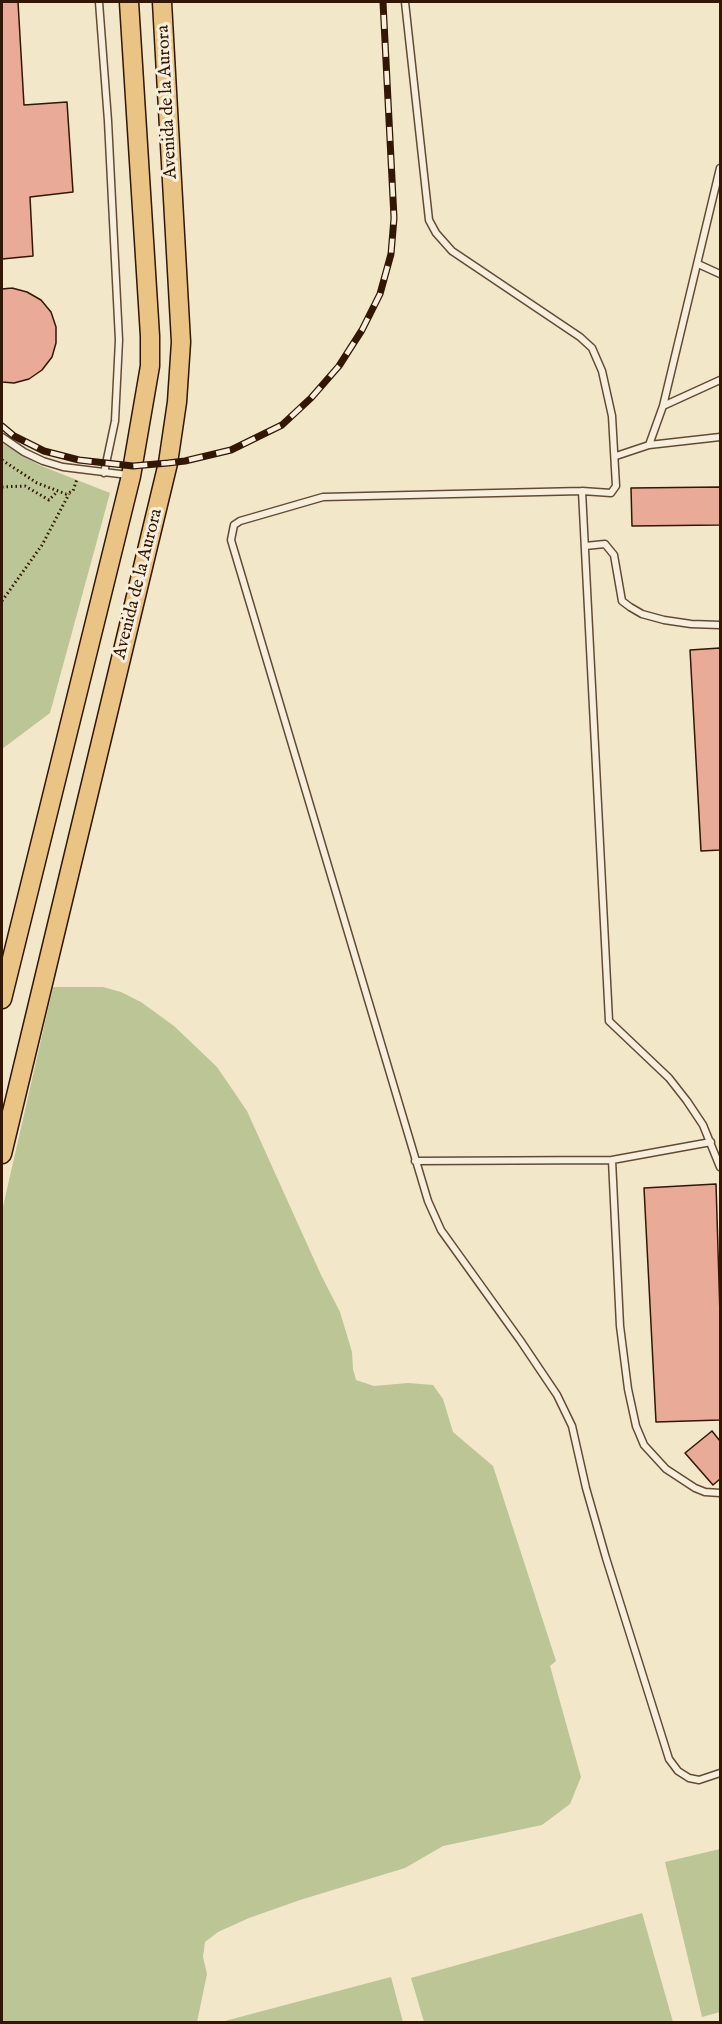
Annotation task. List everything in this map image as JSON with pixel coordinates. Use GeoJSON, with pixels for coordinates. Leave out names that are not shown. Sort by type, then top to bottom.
{"type":"FeatureCollection","features":[{"type":"Feature","properties":{"kind":"main road","name":"Avenida de la Aurora"},"geometry":{"type":"LineString","coordinates":[[2,999],[131,476],[150,366],[129,2]]}},
{"type":"Feature","properties":{"kind":"main road","name":"Avenida de la Aurora"},"geometry":{"type":"LineString","coordinates":[[2,1154],[166,471],[177,402],[181,342],[162,2]]}},
{"type":"Feature","properties":{"kind":"lane"},"geometry":{"type":"LineString","coordinates":[[99,2],[119,340],[115,421],[104,473]]}},
{"type":"Feature","properties":{"kind":"lane"},"geometry":{"type":"LineString","coordinates":[[405,2],[429,220],[436,233],[452,251],[580,337],[592,348],[602,371],[612,416],[616,486],[613,492],[323,497],[247,518],[234,525],[231,540],[428,1201],[441,1230],[557,1395],[572,1426],[586,1488],[606,1558],[669,1759],[678,1771],[689,1778],[699,1780],[720,1773]]}},
{"type":"Feature","properties":{"kind":"lane"},"geometry":{"type":"LineString","coordinates":[[650,445],[663,406],[720,168]]}},
{"type":"Feature","properties":{"kind":"lane"},"geometry":{"type":"LineString","coordinates":[[698,264],[720,274]]}},
{"type":"Feature","properties":{"kind":"lane"},"geometry":{"type":"LineString","coordinates":[[663,406],[720,380]]}},
{"type":"Feature","properties":{"kind":"lane"},"geometry":{"type":"LineString","coordinates":[[2,436],[24,452],[43,461],[131,476]]}},
{"type":"Feature","properties":{"kind":"lane"},"geometry":{"type":"LineString","coordinates":[[616,456],[650,445],[720,437]]}},
{"type":"Feature","properties":{"kind":"lane"},"geometry":{"type":"LineString","coordinates":[[582,491],[609,1021],[669,1078],[693,1109],[711,1142],[720,1167]]}},
{"type":"Feature","properties":{"kind":"lane"},"geometry":{"type":"LineString","coordinates":[[585,546],[605,544],[614,555],[622,601],[630,607],[642,614],[664,620],[720,625]]}},
{"type":"Feature","properties":{"kind":"lane"},"geometry":{"type":"LineString","coordinates":[[415,1161],[612,1160],[711,1142]]}},
{"type":"Feature","properties":{"kind":"lane"},"geometry":{"type":"LineString","coordinates":[[612,1160],[620,1326],[628,1389],[636,1426],[644,1445],[666,1469],[695,1488],[705,1492],[720,1493]]}},
{"type":"Feature","properties":{"kind":"path"},"geometry":{"type":"LineString","coordinates":[[2,460],[37,483],[69,494]]}},
{"type":"Feature","properties":{"kind":"path"},"geometry":{"type":"LineString","coordinates":[[2,601],[42,545],[69,494],[73,491],[81,469]]}},
{"type":"Feature","properties":{"kind":"path"},"geometry":{"type":"LineString","coordinates":[[2,487],[25,486],[49,500],[57,491]]}},
{"type":"Feature","properties":{"kind":"green space"},"geometry":{"type":"Polygon","coordinates":[[[2,443],[39,465],[110,493],[50,713],[2,749],[2,443]]]}},
{"type":"Feature","properties":{"kind":"green space"},"geometry":{"type":"Polygon","coordinates":[[[53,987],[103,987],[121,992],[141,1002],[174,1026],[217,1067],[247,1111],[340,1312],[352,1352],[356,1380],[374,1386],[408,1383],[433,1385],[443,1399],[453,1432],[493,1466],[556,1661],[550,1666],[581,1777],[570,1804],[542,1825],[443,1846],[405,1868],[300,1900],[218,1932],[205,1942],[203,1957],[207,1974],[197,2022],[2,2022],[2,1211],[53,987]]]}},
{"type":"Feature","properties":{"kind":"green space"},"geometry":{"type":"Polygon","coordinates":[[[720,1849],[720,2012],[702,2017],[665,1862],[720,1849]]]}},
{"type":"Feature","properties":{"kind":"green space"},"geometry":{"type":"Polygon","coordinates":[[[642,1913],[673,2022],[424,2022],[411,1978],[642,1913]]]}},
{"type":"Feature","properties":{"kind":"green space"},"geometry":{"type":"Polygon","coordinates":[[[391,1977],[403,2022],[221,2022],[391,1977]]]}},
{"type":"Feature","properties":{"kind":"building"},"geometry":{"type":"Polygon","coordinates":[[[2,2],[18,2],[24,105],[67,102],[73,192],[30,197],[33,256],[2,259],[2,2]]]}},
{"type":"Feature","properties":{"kind":"building"},"geometry":{"type":"Polygon","coordinates":[[[12,288],[27,292],[41,300],[51,312],[56,327],[56,343],[52,357],[42,370],[29,379],[14,383],[2,382],[2,289],[12,288]]]}},
{"type":"Feature","properties":{"kind":"building"},"geometry":{"type":"Polygon","coordinates":[[[720,487],[720,525],[632,526],[631,488],[720,487]]]}},
{"type":"Feature","properties":{"kind":"building"},"geometry":{"type":"Polygon","coordinates":[[[720,648],[720,850],[701,851],[690,650],[720,648]]]}},
{"type":"Feature","properties":{"kind":"building"},"geometry":{"type":"Polygon","coordinates":[[[716,1184],[720,1420],[656,1422],[644,1188],[716,1184]]]}},
{"type":"Feature","properties":{"kind":"building"},"geometry":{"type":"Polygon","coordinates":[[[712,1431],[720,1441],[720,1479],[713,1485],[685,1453],[712,1431]]]}},
{"type":"Feature","properties":{"kind":"railway"},"geometry":{"type":"LineString","coordinates":[[2,426],[14,436],[44,451],[79,460],[133,466],[168,463],[231,450],[282,425],[311,398],[339,366],[362,330],[380,294],[391,254],[394,218],[383,2]]}}]}
